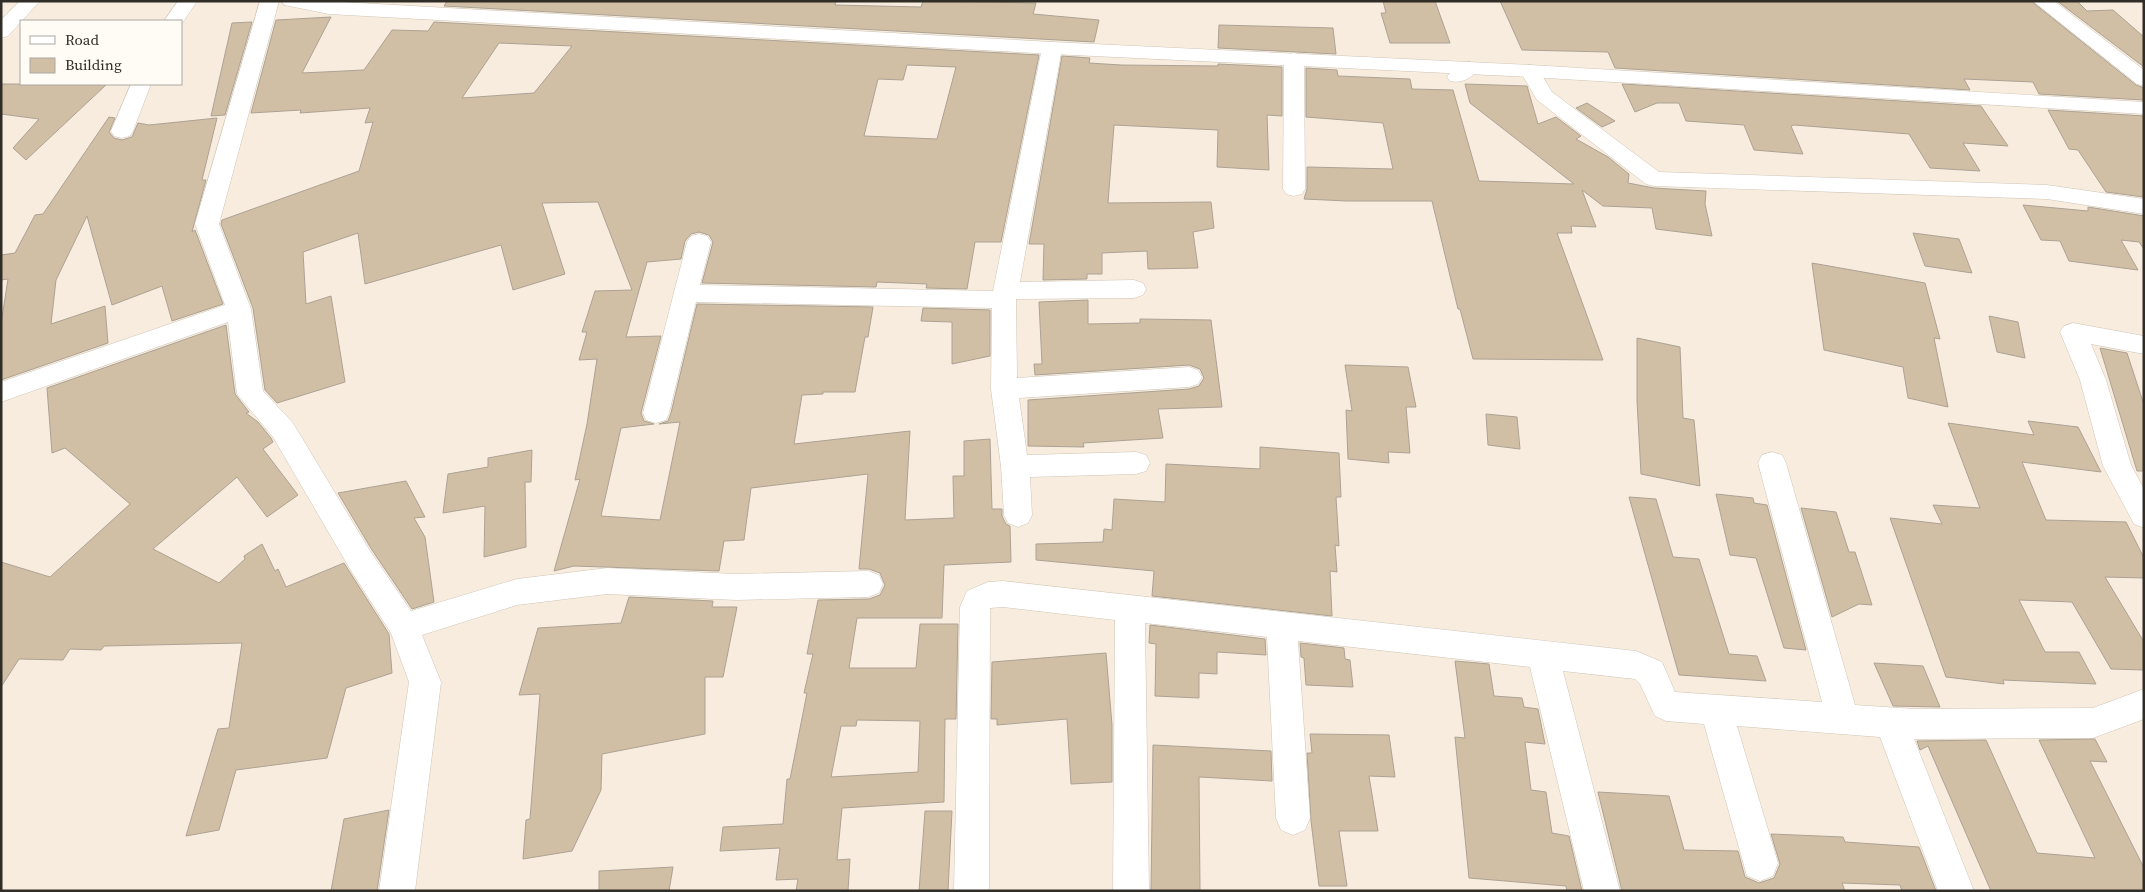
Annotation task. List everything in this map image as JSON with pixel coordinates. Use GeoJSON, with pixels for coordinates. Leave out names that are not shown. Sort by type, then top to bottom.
{"type":"FeatureCollection","features":[{"type":"Feature","properties":{"kind":"street"},"geometry":{"type":"LineString","coordinates":[[1,32],[31,1]]}},
{"type":"Feature","properties":{"kind":"street"},"geometry":{"type":"LineString","coordinates":[[175,20],[188,1]]}},
{"type":"Feature","properties":{"kind":"street"},"geometry":{"type":"LineString","coordinates":[[270,1],[207,224],[239,309],[250,394],[283,430],[360,560],[404,627],[425,682],[397,891]]}},
{"type":"Feature","properties":{"kind":"street"},"geometry":{"type":"LineString","coordinates":[[291,1],[328,8],[1052,48],[1294,59],[1463,72],[1530,71],[2144,108]]}},
{"type":"Feature","properties":{"kind":"street"},"geometry":{"type":"LineString","coordinates":[[2042,1],[2144,80]]}},
{"type":"Feature","properties":{"kind":"street"},"geometry":{"type":"LineString","coordinates":[[1018,515],[1015,466],[1004,388],[1005,296],[1052,48]]}},
{"type":"Feature","properties":{"kind":"street"},"geometry":{"type":"LineString","coordinates":[[1294,59],[1294,189]]}},
{"type":"Feature","properties":{"kind":"street"},"geometry":{"type":"LineString","coordinates":[[1530,71],[1544,96],[1654,179],[2047,192],[2122,202],[2144,207]]}},
{"type":"Feature","properties":{"kind":"street"},"geometry":{"type":"LineString","coordinates":[[122,132],[141,85]]}},
{"type":"Feature","properties":{"kind":"street"},"geometry":{"type":"LineString","coordinates":[[656,413],[699,242]]}},
{"type":"Feature","properties":{"kind":"street"},"geometry":{"type":"LineString","coordinates":[[686,293],[1005,296],[1134,289]]}},
{"type":"Feature","properties":{"kind":"street"},"geometry":{"type":"LineString","coordinates":[[1,392],[239,309]]}},
{"type":"Feature","properties":{"kind":"street"},"geometry":{"type":"LineString","coordinates":[[2144,345],[2073,332],[2093,380],[2117,466],[2144,516]]}},
{"type":"Feature","properties":{"kind":"street"},"geometry":{"type":"LineString","coordinates":[[1004,388],[1189,377]]}},
{"type":"Feature","properties":{"kind":"street"},"geometry":{"type":"LineString","coordinates":[[1015,466],[1136,463]]}},
{"type":"Feature","properties":{"kind":"street"},"geometry":{"type":"LineString","coordinates":[[1772,463],[1843,718]]}},
{"type":"Feature","properties":{"kind":"street"},"geometry":{"type":"LineString","coordinates":[[404,627],[517,592],[606,581],[736,587],[868,584]]}},
{"type":"Feature","properties":{"kind":"street"},"geometry":{"type":"LineString","coordinates":[[971,888],[976,607],[978,600],[988,595],[1003,594],[1543,654],[1648,668],[1654,675],[1662,701],[1666,706],[1891,722],[2093,723],[2144,704]]}},
{"type":"Feature","properties":{"kind":"street"},"geometry":{"type":"LineString","coordinates":[[1130,609],[1130,891]]}},
{"type":"Feature","properties":{"kind":"street"},"geometry":{"type":"LineString","coordinates":[[1282,626],[1293,818]]}},
{"type":"Feature","properties":{"kind":"street"},"geometry":{"type":"LineString","coordinates":[[1543,654],[1602,891]]}},
{"type":"Feature","properties":{"kind":"street"},"geometry":{"type":"LineString","coordinates":[[1716,709],[1760,863]]}},
{"type":"Feature","properties":{"kind":"street"},"geometry":{"type":"LineString","coordinates":[[1891,722],[1956,890]]}},
{"type":"Feature","properties":{"kind":"building"},"geometry":{"type":"Polygon","coordinates":[[[447,1],[836,1],[835,5],[921,7],[923,1],[1036,3],[1033,14],[1099,20],[1094,42],[444,6],[447,1]]]}},
{"type":"Feature","properties":{"kind":"building"},"geometry":{"type":"Polygon","coordinates":[[[1383,1],[1435,1],[1450,43],[1390,43],[1381,13],[1386,13],[1383,1]]]}},
{"type":"Feature","properties":{"kind":"building"},"geometry":{"type":"Polygon","coordinates":[[[1500,1],[2031,1],[2136,85],[2144,88],[2144,100],[2039,94],[2033,82],[1964,79],[1970,90],[1615,68],[1608,52],[1522,50],[1500,1]]]}},
{"type":"Feature","properties":{"kind":"building"},"geometry":{"type":"Polygon","coordinates":[[[2057,1],[2077,1],[2087,11],[2113,10],[2144,37],[2144,67],[2057,1]]]}},
{"type":"Feature","properties":{"kind":"building"},"geometry":{"type":"Polygon","coordinates":[[[331,17],[302,73],[364,70],[392,30],[428,31],[434,22],[1039,55],[1001,242],[975,242],[967,289],[926,288],[927,284],[877,282],[876,287],[702,283],[713,242],[709,235],[699,232],[691,234],[685,241],[681,259],[647,262],[626,337],[661,336],[641,413],[644,421],[654,424],[621,428],[601,516],[660,520],[680,422],[659,424],[668,421],[671,413],[697,304],[873,307],[868,337],[865,337],[855,392],[823,392],[823,394],[802,395],[794,444],[910,431],[905,520],[954,518],[953,476],[964,476],[964,441],[990,439],[992,509],[1002,509],[1002,516],[1006,524],[1010,526],[1011,562],[944,565],[942,618],[857,618],[849,668],[916,668],[920,624],[958,624],[956,719],[945,719],[944,802],[842,808],[837,860],[850,859],[848,891],[796,891],[798,879],[776,880],[780,848],[720,851],[723,827],[783,824],[787,779],[790,779],[807,693],[804,693],[813,654],[807,654],[818,600],[869,599],[880,595],[885,585],[880,573],[869,569],[859,569],[868,474],[751,488],[744,540],[724,541],[719,571],[574,566],[554,571],[580,479],[575,480],[587,424],[597,359],[579,360],[587,332],[582,332],[595,291],[632,290],[598,202],[542,203],[565,274],[513,290],[501,245],[365,284],[358,233],[303,252],[306,304],[331,296],[345,382],[277,403],[265,390],[253,308],[221,224],[222,220],[359,171],[373,122],[365,123],[370,108],[300,113],[301,110],[251,113],[276,20],[331,17]],[[499,43],[462,98],[534,93],[572,46],[499,43]],[[907,65],[903,80],[878,79],[864,136],[937,139],[956,67],[907,65]],[[857,720],[856,726],[841,726],[831,777],[918,772],[920,721],[857,720]]]}},
{"type":"Feature","properties":{"kind":"building"},"geometry":{"type":"Polygon","coordinates":[[[252,22],[225,115],[211,116],[232,23],[252,22]]]}},
{"type":"Feature","properties":{"kind":"building"},"geometry":{"type":"Polygon","coordinates":[[[1219,25],[1333,28],[1336,54],[1218,48],[1219,25]]]}},
{"type":"Feature","properties":{"kind":"building"},"geometry":{"type":"Polygon","coordinates":[[[1062,56],[1090,58],[1089,63],[1121,65],[1218,66],[1218,64],[1282,67],[1282,116],[1267,115],[1269,170],[1217,167],[1218,130],[1114,125],[1108,203],[1211,202],[1214,228],[1193,232],[1198,268],[1148,269],[1147,251],[1102,253],[1102,274],[1087,274],[1087,279],[1043,280],[1044,244],[1029,244],[1062,56]]]}},
{"type":"Feature","properties":{"kind":"building"},"geometry":{"type":"Polygon","coordinates":[[[1306,68],[1337,70],[1338,76],[1410,79],[1412,89],[1453,90],[1479,181],[1574,184],[1470,103],[1465,84],[1527,86],[1538,124],[1556,117],[1581,136],[1576,139],[1608,157],[1629,174],[1628,183],[1654,188],[1706,191],[1705,204],[1712,236],[1656,229],[1652,208],[1603,206],[1582,190],[1596,227],[1571,226],[1572,233],[1557,233],[1603,360],[1473,359],[1460,309],[1458,309],[1432,201],[1304,199],[1307,189],[1307,167],[1393,169],[1383,123],[1306,117],[1306,68]]]}},
{"type":"Feature","properties":{"kind":"building"},"geometry":{"type":"Polygon","coordinates":[[[1,84],[106,85],[26,160],[13,148],[39,119],[1,114],[1,84]]]}},
{"type":"Feature","properties":{"kind":"building"},"geometry":{"type":"Polygon","coordinates":[[[1622,84],[1981,106],[2008,146],[1963,143],[1980,171],[1930,168],[1909,134],[1794,125],[1791,126],[1803,154],[1754,150],[1744,125],[1686,121],[1679,103],[1657,103],[1635,112],[1622,84]]]}},
{"type":"Feature","properties":{"kind":"building"},"geometry":{"type":"Polygon","coordinates":[[[1587,103],[1615,121],[1602,127],[1576,108],[1587,103]]]}},
{"type":"Feature","properties":{"kind":"building"},"geometry":{"type":"Polygon","coordinates":[[[2048,110],[2144,116],[2144,197],[2106,192],[2078,150],[2069,149],[2048,110]]]}},
{"type":"Feature","properties":{"kind":"building"},"geometry":{"type":"Polygon","coordinates":[[[109,117],[115,118],[109,132],[114,138],[122,140],[132,137],[138,123],[149,125],[217,118],[202,180],[206,180],[192,232],[195,230],[223,304],[172,321],[162,286],[112,305],[87,216],[56,280],[51,324],[105,306],[108,343],[1,380],[1,324],[8,279],[1,280],[1,255],[15,253],[35,215],[43,214],[109,117]]]}},
{"type":"Feature","properties":{"kind":"building"},"geometry":{"type":"Polygon","coordinates":[[[2023,205],[2088,211],[2088,207],[2144,216],[2144,249],[2139,242],[2121,240],[2138,270],[2069,261],[2060,241],[2041,240],[2023,205]]]}},
{"type":"Feature","properties":{"kind":"building"},"geometry":{"type":"Polygon","coordinates":[[[1913,233],[1959,239],[1972,273],[1925,266],[1913,233]]]}},
{"type":"Feature","properties":{"kind":"building"},"geometry":{"type":"Polygon","coordinates":[[[1812,263],[1925,283],[1940,339],[1934,338],[1948,407],[1908,398],[1903,367],[1824,350],[1812,263]]]}},
{"type":"Feature","properties":{"kind":"building"},"geometry":{"type":"Polygon","coordinates":[[[1088,300],[1088,324],[1140,323],[1140,319],[1211,320],[1222,407],[1158,409],[1163,438],[1083,443],[1084,447],[1028,446],[1028,400],[1189,389],[1199,386],[1204,378],[1200,369],[1189,365],[1035,375],[1034,364],[1042,364],[1039,302],[1088,300]]]}},
{"type":"Feature","properties":{"kind":"building"},"geometry":{"type":"Polygon","coordinates":[[[923,308],[990,310],[990,356],[952,364],[952,322],[921,321],[923,308]]]}},
{"type":"Feature","properties":{"kind":"building"},"geometry":{"type":"Polygon","coordinates":[[[1989,316],[2018,322],[2025,358],[1997,352],[1989,316]]]}},
{"type":"Feature","properties":{"kind":"building"},"geometry":{"type":"Polygon","coordinates":[[[226,325],[235,394],[249,412],[246,413],[258,422],[271,438],[273,442],[263,449],[298,495],[267,517],[237,477],[153,549],[219,583],[245,559],[244,556],[262,544],[275,571],[278,569],[286,587],[344,563],[389,634],[392,673],[346,688],[327,758],[236,770],[219,830],[186,836],[218,729],[229,728],[242,643],[104,646],[101,650],[70,649],[63,660],[19,659],[1,687],[1,562],[50,577],[130,504],[65,448],[52,453],[47,388],[226,325]]]}},
{"type":"Feature","properties":{"kind":"building"},"geometry":{"type":"Polygon","coordinates":[[[1637,338],[1680,347],[1683,418],[1694,420],[1700,486],[1641,474],[1637,401],[1637,338]]]}},
{"type":"Feature","properties":{"kind":"building"},"geometry":{"type":"Polygon","coordinates":[[[2100,348],[2127,353],[2144,405],[2144,471],[2137,471],[2100,348]]]}},
{"type":"Feature","properties":{"kind":"building"},"geometry":{"type":"Polygon","coordinates":[[[1345,365],[1408,367],[1416,407],[1406,407],[1410,453],[1388,452],[1389,463],[1348,459],[1346,410],[1352,411],[1345,365]]]}},
{"type":"Feature","properties":{"kind":"building"},"geometry":{"type":"Polygon","coordinates":[[[1486,414],[1517,417],[1520,449],[1488,445],[1486,414]]]}},
{"type":"Feature","properties":{"kind":"building"},"geometry":{"type":"Polygon","coordinates":[[[2028,421],[2078,427],[2101,472],[2022,462],[2046,520],[2126,522],[2144,558],[2144,578],[2105,577],[2144,642],[2144,670],[2111,669],[2072,602],[2019,600],[2045,652],[2079,652],[2096,684],[2003,680],[2004,684],[1946,677],[1890,518],[1942,524],[1933,505],[1980,508],[1948,423],[2034,435],[2028,421]]]}},
{"type":"Feature","properties":{"kind":"building"},"geometry":{"type":"Polygon","coordinates":[[[1260,447],[1339,453],[1341,497],[1336,497],[1339,546],[1335,545],[1337,572],[1330,571],[1332,616],[1152,596],[1154,571],[1036,560],[1036,544],[1103,542],[1104,529],[1112,530],[1114,499],[1165,502],[1166,464],[1260,469],[1260,447]]]}},
{"type":"Feature","properties":{"kind":"building"},"geometry":{"type":"Polygon","coordinates":[[[532,450],[531,482],[525,482],[526,547],[484,557],[485,506],[443,513],[448,474],[488,467],[488,458],[532,450]]]}},
{"type":"Feature","properties":{"kind":"building"},"geometry":{"type":"Polygon","coordinates":[[[406,481],[425,517],[414,518],[425,537],[434,602],[412,609],[372,550],[338,493],[406,481]]]}},
{"type":"Feature","properties":{"kind":"building"},"geometry":{"type":"Polygon","coordinates":[[[1716,494],[1753,498],[1754,503],[1767,505],[1806,650],[1784,648],[1756,558],[1730,555],[1716,494]]]}},
{"type":"Feature","properties":{"kind":"building"},"geometry":{"type":"Polygon","coordinates":[[[1629,497],[1656,499],[1673,557],[1699,559],[1729,654],[1757,656],[1766,681],[1679,675],[1629,497]]]}},
{"type":"Feature","properties":{"kind":"building"},"geometry":{"type":"Polygon","coordinates":[[[1801,508],[1836,512],[1849,552],[1855,552],[1872,605],[1859,604],[1832,617],[1801,508]]]}},
{"type":"Feature","properties":{"kind":"building"},"geometry":{"type":"Polygon","coordinates":[[[629,597],[713,601],[712,607],[737,607],[723,677],[705,677],[705,734],[602,754],[601,790],[572,851],[523,859],[526,820],[530,819],[540,694],[519,695],[538,628],[621,623],[629,597]]]}},
{"type":"Feature","properties":{"kind":"building"},"geometry":{"type":"Polygon","coordinates":[[[1150,625],[1265,639],[1266,655],[1217,652],[1217,674],[1199,673],[1199,698],[1155,696],[1156,644],[1149,643],[1150,625]]]}},
{"type":"Feature","properties":{"kind":"building"},"geometry":{"type":"Polygon","coordinates":[[[1300,643],[1344,648],[1345,659],[1350,660],[1353,687],[1306,685],[1304,658],[1301,657],[1300,643]]]}},
{"type":"Feature","properties":{"kind":"building"},"geometry":{"type":"Polygon","coordinates":[[[1106,653],[1112,725],[1112,782],[1071,784],[1067,719],[997,725],[997,719],[991,719],[992,662],[1106,653]]]}},
{"type":"Feature","properties":{"kind":"building"},"geometry":{"type":"Polygon","coordinates":[[[1455,661],[1489,664],[1494,696],[1522,698],[1524,707],[1538,709],[1545,744],[1525,742],[1531,790],[1546,792],[1552,833],[1569,836],[1582,891],[1567,891],[1566,886],[1469,878],[1455,737],[1465,738],[1455,661]]]}},
{"type":"Feature","properties":{"kind":"building"},"geometry":{"type":"Polygon","coordinates":[[[1874,663],[1923,666],[1940,707],[1893,706],[1874,663]]]}},
{"type":"Feature","properties":{"kind":"building"},"geometry":{"type":"Polygon","coordinates":[[[1310,734],[1389,735],[1395,777],[1369,776],[1378,831],[1339,831],[1347,886],[1319,886],[1311,821],[1307,753],[1312,753],[1310,734]]]}},
{"type":"Feature","properties":{"kind":"building"},"geometry":{"type":"Polygon","coordinates":[[[2095,739],[2107,762],[2090,761],[2144,868],[2144,891],[1991,891],[1928,746],[1920,750],[1917,741],[1986,740],[2037,853],[2095,858],[2039,740],[2095,739]]]}},
{"type":"Feature","properties":{"kind":"building"},"geometry":{"type":"Polygon","coordinates":[[[1153,745],[1271,751],[1272,781],[1199,777],[1200,891],[1151,891],[1153,745]]]}},
{"type":"Feature","properties":{"kind":"building"},"geometry":{"type":"Polygon","coordinates":[[[1598,792],[1669,796],[1684,850],[1738,851],[1745,877],[1759,883],[1774,878],[1780,864],[1771,834],[1843,837],[1845,842],[1919,847],[1936,891],[1902,891],[1900,885],[1842,883],[1845,891],[1622,891],[1598,792]]]}},
{"type":"Feature","properties":{"kind":"building"},"geometry":{"type":"Polygon","coordinates":[[[389,810],[377,891],[331,891],[344,819],[389,810]]]}},
{"type":"Feature","properties":{"kind":"building"},"geometry":{"type":"Polygon","coordinates":[[[925,811],[952,811],[948,891],[919,891],[925,811]]]}},
{"type":"Feature","properties":{"kind":"building"},"geometry":{"type":"Polygon","coordinates":[[[673,867],[669,891],[599,891],[599,871],[673,867]]]}}]}
